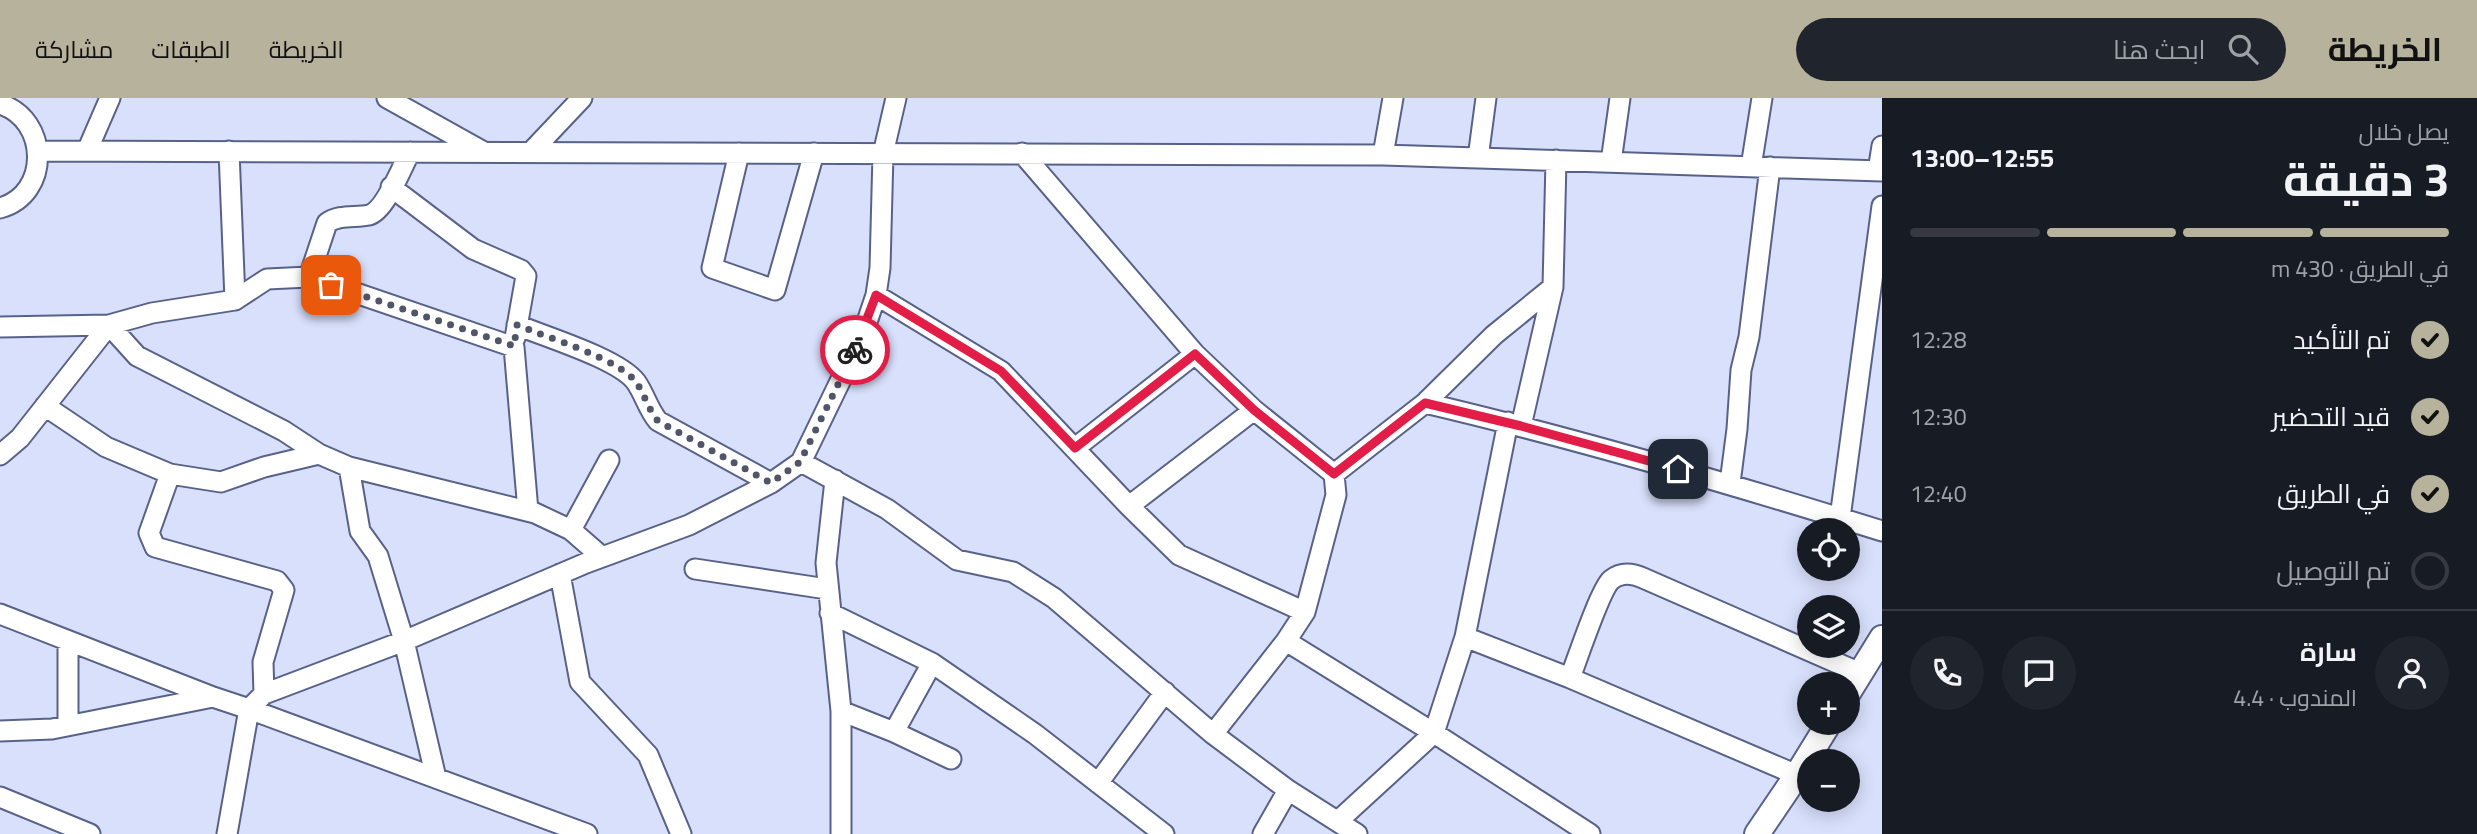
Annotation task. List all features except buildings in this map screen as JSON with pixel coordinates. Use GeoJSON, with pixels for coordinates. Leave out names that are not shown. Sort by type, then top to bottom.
{"type":"FeatureCollection","features":[{"type":"Feature","properties":{"kind":"main road"},"geometry":{"type":"LineString","coordinates":[[1860,673],[1882,638]]}},
{"type":"Feature","properties":{"kind":"main road"},"geometry":{"type":"LineString","coordinates":[[1757,834],[1797,775]]}},
{"type":"Feature","properties":{"kind":"street"},"geometry":{"type":"LineString","coordinates":[[87,151],[110,98]]}},
{"type":"Feature","properties":{"kind":"street"},"geometry":{"type":"LineString","coordinates":[[387,98],[485,152]]}},
{"type":"Feature","properties":{"kind":"street"},"geometry":{"type":"LineString","coordinates":[[531,152],[582,98]]}},
{"type":"Feature","properties":{"kind":"street"},"geometry":{"type":"LineString","coordinates":[[227,834],[249,709],[264,694],[404,640],[602,557],[689,525],[771,483],[800,462],[863,334],[876,295],[880,268],[883,153],[896,98]]}},
{"type":"Feature","properties":{"kind":"street"},"geometry":{"type":"LineString","coordinates":[[1383,155],[1393,98]]}},
{"type":"Feature","properties":{"kind":"street"},"geometry":{"type":"LineString","coordinates":[[1478,158],[1486,98]]}},
{"type":"Feature","properties":{"kind":"street"},"geometry":{"type":"LineString","coordinates":[[1611,162],[1620,98]]}},
{"type":"Feature","properties":{"kind":"street"},"geometry":{"type":"LineString","coordinates":[[1730,483],[1741,370],[1749,337],[1762,98]]}},
{"type":"Feature","properties":{"kind":"street"},"geometry":{"type":"LineString","coordinates":[[0,104],[23,118],[34,133],[38,151],[38,168],[31,184],[20,197],[0,208]]}},
{"type":"Feature","properties":{"kind":"street"},"geometry":{"type":"LineString","coordinates":[[38,151],[1383,155],[1880,171],[1882,146]]}},
{"type":"Feature","properties":{"kind":"street"},"geometry":{"type":"LineString","coordinates":[[229,151],[235,300]]}},
{"type":"Feature","properties":{"kind":"street"},"geometry":{"type":"LineString","coordinates":[[309,277],[327,223],[335,218],[372,214],[386,203],[391,187],[410,152]]}},
{"type":"Feature","properties":{"kind":"street"},"geometry":{"type":"LineString","coordinates":[[739,153],[712,268],[775,290],[814,153]]}},
{"type":"Feature","properties":{"kind":"street"},"geometry":{"type":"LineString","coordinates":[[1022,153],[1195,354],[1254,410],[1334,474],[1336,495],[1305,612],[1286,641],[1213,734]]}},
{"type":"Feature","properties":{"kind":"street"},"geometry":{"type":"LineString","coordinates":[[1338,821],[1434,733],[1465,637],[1514,424],[1553,287],[1556,160]]}},
{"type":"Feature","properties":{"kind":"street"},"geometry":{"type":"LineString","coordinates":[[391,187],[473,249],[521,270],[526,276],[514,346],[528,511]]}},
{"type":"Feature","properties":{"kind":"street"},"geometry":{"type":"LineString","coordinates":[[1425,403],[1514,424],[1730,483],[1840,518],[1882,206]]}},
{"type":"Feature","properties":{"kind":"street"},"geometry":{"type":"LineString","coordinates":[[0,327],[109,326],[152,313],[235,300],[267,279],[309,277],[514,346]]}},
{"type":"Feature","properties":{"kind":"street"},"geometry":{"type":"LineString","coordinates":[[1334,474],[1425,403],[1494,335],[1553,287]]}},
{"type":"Feature","properties":{"kind":"street"},"geometry":{"type":"LineString","coordinates":[[876,295],[1001,371],[1179,555],[1305,612]]}},
{"type":"Feature","properties":{"kind":"street"},"geometry":{"type":"LineString","coordinates":[[517,325],[621,367],[636,383],[648,410],[658,421],[771,483]]}},
{"type":"Feature","properties":{"kind":"street"},"geometry":{"type":"LineString","coordinates":[[0,454],[20,438],[109,326]]}},
{"type":"Feature","properties":{"kind":"street"},"geometry":{"type":"LineString","coordinates":[[109,326],[136,356],[284,431],[319,454],[349,467],[528,511],[571,530],[602,557]]}},
{"type":"Feature","properties":{"kind":"street"},"geometry":{"type":"LineString","coordinates":[[1075,448],[1195,354]]}},
{"type":"Feature","properties":{"kind":"street"},"geometry":{"type":"LineString","coordinates":[[45,406],[106,447],[170,474],[220,482],[264,467],[319,454]]}},
{"type":"Feature","properties":{"kind":"street"},"geometry":{"type":"LineString","coordinates":[[1129,506],[1254,410]]}},
{"type":"Feature","properties":{"kind":"street"},"geometry":{"type":"LineString","coordinates":[[571,530],[609,460]]}},
{"type":"Feature","properties":{"kind":"street"},"geometry":{"type":"LineString","coordinates":[[800,462],[887,509],[957,560],[1013,572],[1054,598],[1213,734],[1288,790],[1357,834]]}},
{"type":"Feature","properties":{"kind":"street"},"geometry":{"type":"LineString","coordinates":[[349,467],[360,531],[378,556],[404,640],[436,778]]}},
{"type":"Feature","properties":{"kind":"street"},"geometry":{"type":"LineString","coordinates":[[170,474],[149,533],[155,547],[277,581],[284,590],[263,662],[264,694]]}},
{"type":"Feature","properties":{"kind":"street"},"geometry":{"type":"LineString","coordinates":[[835,480],[826,563],[841,711],[841,834]]}},
{"type":"Feature","properties":{"kind":"street"},"geometry":{"type":"LineString","coordinates":[[1860,524],[1882,531]]}},
{"type":"Feature","properties":{"kind":"street"},"geometry":{"type":"LineString","coordinates":[[695,569],[827,589]]}},
{"type":"Feature","properties":{"kind":"street"},"geometry":{"type":"LineString","coordinates":[[560,574],[580,682],[648,755],[681,834]]}},
{"type":"Feature","properties":{"kind":"street"},"geometry":{"type":"LineString","coordinates":[[1570,678],[1605,587],[1618,576],[1626,574],[1643,578],[1832,672]]}},
{"type":"Feature","properties":{"kind":"street"},"geometry":{"type":"LineString","coordinates":[[830,612],[932,663],[1035,733],[1164,834]]}},
{"type":"Feature","properties":{"kind":"street"},"geometry":{"type":"LineString","coordinates":[[0,614],[213,697],[587,834]]}},
{"type":"Feature","properties":{"kind":"street"},"geometry":{"type":"LineString","coordinates":[[1465,637],[1570,678],[1797,775]]}},
{"type":"Feature","properties":{"kind":"street"},"geometry":{"type":"LineString","coordinates":[[68,641],[68,725]]}},
{"type":"Feature","properties":{"kind":"street"},"geometry":{"type":"LineString","coordinates":[[1286,641],[1590,834]]}},
{"type":"Feature","properties":{"kind":"street"},"geometry":{"type":"LineString","coordinates":[[894,732],[932,663]]}},
{"type":"Feature","properties":{"kind":"street"},"geometry":{"type":"LineString","coordinates":[[1098,783],[1165,692]]}},
{"type":"Feature","properties":{"kind":"street"},"geometry":{"type":"LineString","coordinates":[[0,731],[52,729],[213,697]]}},
{"type":"Feature","properties":{"kind":"street"},"geometry":{"type":"LineString","coordinates":[[841,711],[951,759]]}},
{"type":"Feature","properties":{"kind":"street"},"geometry":{"type":"LineString","coordinates":[[1263,834],[1288,790]]}},
{"type":"Feature","properties":{"kind":"street"},"geometry":{"type":"LineString","coordinates":[[0,797],[90,834]]}},
{"type":"Feature","properties":{"kind":"way so far"},"geometry":{"type":"LineString","coordinates":[[331,285],[514,346],[517,325],[621,367],[636,383],[648,410],[658,421],[771,483],[800,462],[855,350]]}},
{"type":"Feature","properties":{"kind":"route"},"geometry":{"type":"LineString","coordinates":[[855,350],[876,295],[1001,371],[1075,448],[1195,354],[1254,410],[1334,474],[1425,403],[1678,469]]}}]}
